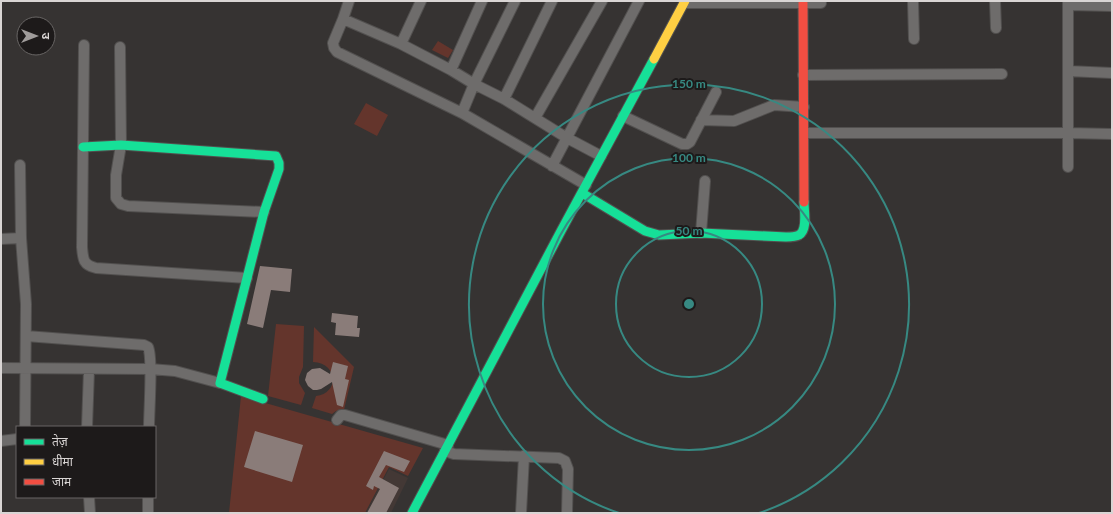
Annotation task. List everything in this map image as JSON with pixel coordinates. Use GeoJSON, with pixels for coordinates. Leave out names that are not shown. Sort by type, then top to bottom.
{"type":"FeatureCollection","features":[{"type":"Feature","properties":{"kind":"street"},"geometry":{"type":"LineString","coordinates":[[349,1],[333,43],[337,52],[462,113],[552,166],[645,231],[659,235],[702,233],[786,237],[798,236],[802,234],[804,229],[805,133],[803,3]]}},
{"type":"Feature","properties":{"kind":"street"},"geometry":{"type":"LineString","coordinates":[[401,44],[421,1]]}},
{"type":"Feature","properties":{"kind":"street"},"geometry":{"type":"LineString","coordinates":[[451,70],[482,1]]}},
{"type":"Feature","properties":{"kind":"street"},"geometry":{"type":"LineString","coordinates":[[462,113],[474,84],[515,1]]}},
{"type":"Feature","properties":{"kind":"street"},"geometry":{"type":"LineString","coordinates":[[504,99],[552,1]]}},
{"type":"Feature","properties":{"kind":"street"},"geometry":{"type":"LineString","coordinates":[[535,118],[602,1]]}},
{"type":"Feature","properties":{"kind":"street"},"geometry":{"type":"LineString","coordinates":[[552,166],[639,1]]}},
{"type":"Feature","properties":{"kind":"street"},"geometry":{"type":"LineString","coordinates":[[913,1],[914,39]]}},
{"type":"Feature","properties":{"kind":"street"},"geometry":{"type":"LineString","coordinates":[[995,1],[996,28]]}},
{"type":"Feature","properties":{"kind":"street"},"geometry":{"type":"LineString","coordinates":[[412,513],[684,2],[821,3]]}},
{"type":"Feature","properties":{"kind":"street"},"geometry":{"type":"LineString","coordinates":[[1068,168],[1068,3],[1112,6]]}},
{"type":"Feature","properties":{"kind":"street"},"geometry":{"type":"LineString","coordinates":[[343,19],[401,44],[451,70],[474,84],[504,99],[567,138],[601,156]]}},
{"type":"Feature","properties":{"kind":"street"},"geometry":{"type":"LineString","coordinates":[[84,45],[82,247],[84,262],[88,266],[96,268],[247,278]]}},
{"type":"Feature","properties":{"kind":"street"},"geometry":{"type":"LineString","coordinates":[[120,47],[121,145],[116,175],[116,198],[121,204],[128,206],[264,212]]}},
{"type":"Feature","properties":{"kind":"street"},"geometry":{"type":"LineString","coordinates":[[1068,71],[1112,73]]}},
{"type":"Feature","properties":{"kind":"street"},"geometry":{"type":"LineString","coordinates":[[803,75],[1002,74]]}},
{"type":"Feature","properties":{"kind":"street"},"geometry":{"type":"LineString","coordinates":[[623,116],[682,144],[687,144],[690,142],[716,92]]}},
{"type":"Feature","properties":{"kind":"street"},"geometry":{"type":"LineString","coordinates":[[702,120],[734,121],[774,105],[804,107]]}},
{"type":"Feature","properties":{"kind":"street"},"geometry":{"type":"LineString","coordinates":[[805,133],[1112,134]]}},
{"type":"Feature","properties":{"kind":"street"},"geometry":{"type":"LineString","coordinates":[[83,148],[121,145],[272,154],[276,156],[279,163],[279,169],[264,212],[220,383]]}},
{"type":"Feature","properties":{"kind":"street"},"geometry":{"type":"LineString","coordinates":[[20,165],[21,238],[26,304],[25,426]]}},
{"type":"Feature","properties":{"kind":"street"},"geometry":{"type":"LineString","coordinates":[[702,233],[705,181]]}},
{"type":"Feature","properties":{"kind":"street"},"geometry":{"type":"LineString","coordinates":[[1,239],[21,238]]}},
{"type":"Feature","properties":{"kind":"street"},"geometry":{"type":"LineString","coordinates":[[26,336],[144,345],[148,347],[150,369],[149,426]]}},
{"type":"Feature","properties":{"kind":"street"},"geometry":{"type":"LineString","coordinates":[[1,368],[89,370],[150,369],[175,371],[220,383],[263,399]]}},
{"type":"Feature","properties":{"kind":"street"},"geometry":{"type":"LineString","coordinates":[[87,426],[89,370]]}},
{"type":"Feature","properties":{"kind":"street"},"geometry":{"type":"LineString","coordinates":[[337,420],[341,416],[345,415],[447,448],[454,454],[559,458],[565,461],[568,469],[567,513]]}},
{"type":"Feature","properties":{"kind":"street"},"geometry":{"type":"LineString","coordinates":[[1,440],[16,440]]}},
{"type":"Feature","properties":{"kind":"street"},"geometry":{"type":"LineString","coordinates":[[521,513],[524,456]]}},
{"type":"Feature","properties":{"kind":"street"},"geometry":{"type":"LineString","coordinates":[[89,498],[90,513]]}},
{"type":"Feature","properties":{"kind":"street"},"geometry":{"type":"LineString","coordinates":[[148,498],[148,513]]}},
{"type":"Feature","properties":{"kind":"shaded area"},"geometry":{"type":"Polygon","coordinates":[[[438,41],[453,50],[448,58],[432,50],[438,41]]]}},
{"type":"Feature","properties":{"kind":"shaded area"},"geometry":{"type":"Polygon","coordinates":[[[366,103],[388,115],[377,136],[354,124],[366,103]]]}},
{"type":"Feature","properties":{"kind":"shaded area"},"geometry":{"type":"Polygon","coordinates":[[[276,324],[304,326],[303,367],[299,377],[299,383],[305,393],[301,405],[268,396],[276,324]]]}},
{"type":"Feature","properties":{"kind":"shaded area"},"geometry":{"type":"Polygon","coordinates":[[[314,327],[354,367],[344,410],[336,411],[332,414],[312,408],[316,396],[324,394],[329,390],[333,378],[327,367],[313,362],[314,327]]]}},
{"type":"Feature","properties":{"kind":"shaded area"},"geometry":{"type":"Polygon","coordinates":[[[241,396],[423,448],[408,476],[389,467],[365,513],[229,513],[241,396]]]}},
{"type":"Feature","properties":{"kind":"shaded area"},"geometry":{"type":"Polygon","coordinates":[[[389,469],[408,478],[391,513],[366,513],[389,469]]]}},
{"type":"Feature","properties":{"kind":"building"},"geometry":{"type":"Polygon","coordinates":[[[260,266],[292,269],[290,292],[271,290],[263,328],[247,324],[260,266]]]}},
{"type":"Feature","properties":{"kind":"building"},"geometry":{"type":"Polygon","coordinates":[[[332,313],[358,316],[357,328],[360,328],[359,337],[335,335],[336,323],[331,322],[332,313]]]}},
{"type":"Feature","properties":{"kind":"building"},"geometry":{"type":"Polygon","coordinates":[[[333,362],[348,366],[345,379],[349,380],[343,407],[337,405],[332,382],[321,389],[313,390],[308,386],[305,380],[307,373],[312,369],[320,368],[330,374],[333,362]]]}},
{"type":"Feature","properties":{"kind":"building"},"geometry":{"type":"Polygon","coordinates":[[[255,431],[303,445],[292,482],[244,467],[255,431]]]}},
{"type":"Feature","properties":{"kind":"building"},"geometry":{"type":"Polygon","coordinates":[[[384,451],[410,461],[404,472],[386,465],[379,477],[399,488],[386,513],[367,513],[380,489],[374,486],[373,490],[366,486],[384,451]]]}},
{"type":"Feature","properties":{"kind":"traffic: fast"},"geometry":{"type":"LineString","coordinates":[[412,513],[654,59]]}},
{"type":"Feature","properties":{"kind":"traffic: fast"},"geometry":{"type":"LineString","coordinates":[[83,147],[121,145],[276,156],[279,163],[279,169],[264,212],[220,383],[263,399]]}},
{"type":"Feature","properties":{"kind":"traffic: fast"},"geometry":{"type":"LineString","coordinates":[[582,193],[645,231],[659,235],[701,233],[786,237],[796,236],[802,233],[805,225],[804,202]]}},
{"type":"Feature","properties":{"kind":"traffic: slow"},"geometry":{"type":"LineString","coordinates":[[654,59],[685,1]]}},
{"type":"Feature","properties":{"kind":"traffic: jam"},"geometry":{"type":"LineString","coordinates":[[803,3],[804,202]]}}]}
